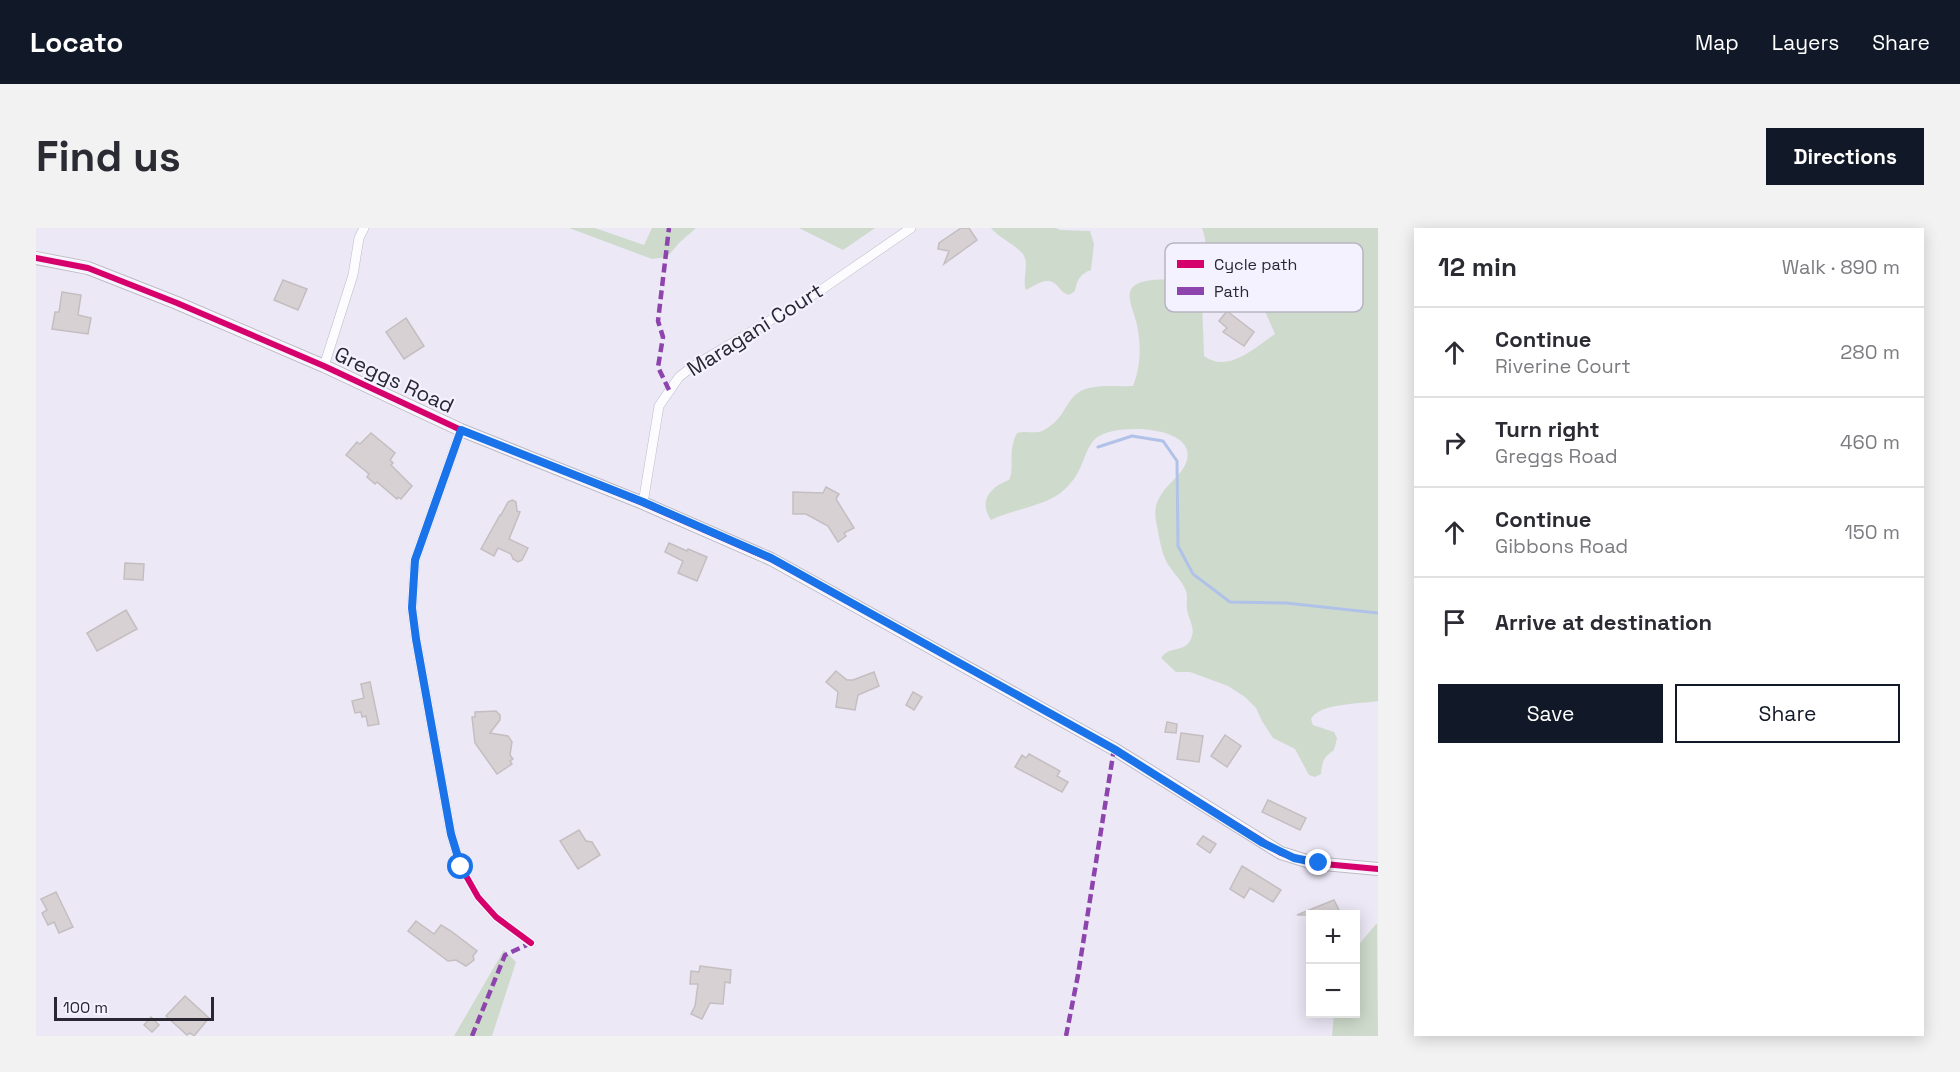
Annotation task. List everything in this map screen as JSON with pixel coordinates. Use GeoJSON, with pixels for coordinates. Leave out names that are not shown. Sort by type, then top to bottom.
{"type":"FeatureCollection","features":[{"type":"Feature","properties":{"kind":"street"},"geometry":{"type":"LineString","coordinates":[[324,366],[353,275],[359,238],[364,228]]}},
{"type":"Feature","properties":{"kind":"street","name":"Maragani Court"},"geometry":{"type":"LineString","coordinates":[[643,502],[659,406],[680,377],[692,367],[821,290],[911,228]]}},
{"type":"Feature","properties":{"kind":"street","name":"Greggs Road"},"geometry":{"type":"LineString","coordinates":[[36,258],[88,268],[177,303],[324,366],[461,430],[643,502],[771,558],[1114,749],[1281,853],[1313,863],[1378,869]]}},
{"type":"Feature","properties":{"kind":"street"},"geometry":{"type":"LineString","coordinates":[[461,430],[415,560],[412,608],[416,639],[451,834],[461,867],[478,897],[496,917],[531,943]]}},
{"type":"Feature","properties":{"kind":"green space"},"geometry":{"type":"Polygon","coordinates":[[[569,228],[595,228],[644,245],[652,228],[696,228],[667,257],[652,259],[569,228]]]}},
{"type":"Feature","properties":{"kind":"green space"},"geometry":{"type":"Polygon","coordinates":[[[799,228],[875,228],[843,250],[799,228]]]}},
{"type":"Feature","properties":{"kind":"green space"},"geometry":{"type":"Polygon","coordinates":[[[991,228],[1056,228],[1090,231],[1094,244],[1091,270],[1082,276],[1075,291],[1069,295],[1050,281],[1026,290],[1024,256],[991,228]]]}},
{"type":"Feature","properties":{"kind":"green space"},"geometry":{"type":"Polygon","coordinates":[[[1202,228],[1378,228],[1378,701],[1331,707],[1315,714],[1311,719],[1313,725],[1334,732],[1337,738],[1334,750],[1324,760],[1321,774],[1315,777],[1309,775],[1295,749],[1273,738],[1256,708],[1245,697],[1228,686],[1190,672],[1176,672],[1161,658],[1169,651],[1186,645],[1193,633],[1187,609],[1186,591],[1166,561],[1156,521],[1159,499],[1184,468],[1187,459],[1187,450],[1182,442],[1172,436],[1145,429],[1116,430],[1105,433],[1096,438],[1087,450],[1079,470],[1062,492],[1036,505],[991,520],[987,513],[988,496],[996,487],[1009,480],[1011,475],[1012,447],[1017,433],[1044,430],[1059,418],[1074,396],[1086,389],[1102,386],[1133,386],[1138,371],[1140,348],[1130,292],[1139,283],[1165,280],[1165,312],[1202,312],[1204,356],[1213,361],[1223,362],[1241,357],[1275,334],[1265,312],[1363,312],[1363,243],[1205,243],[1202,228]]]}},
{"type":"Feature","properties":{"kind":"green space"},"geometry":{"type":"Polygon","coordinates":[[[1377,923],[1378,1036],[1332,1036],[1334,1018],[1360,1018],[1360,943],[1377,923]]]}},
{"type":"Feature","properties":{"kind":"green space"},"geometry":{"type":"Polygon","coordinates":[[[504,950],[516,962],[492,1036],[454,1036],[504,950]]]}},
{"type":"Feature","properties":{"kind":"building"},"geometry":{"type":"Polygon","coordinates":[[[961,228],[969,228],[977,240],[944,264],[949,251],[938,249],[939,243],[961,228]]]}},
{"type":"Feature","properties":{"kind":"building"},"geometry":{"type":"Polygon","coordinates":[[[283,280],[307,289],[298,310],[274,300],[283,280]]]}},
{"type":"Feature","properties":{"kind":"building"},"geometry":{"type":"Polygon","coordinates":[[[62,292],[81,295],[78,315],[91,318],[88,334],[52,329],[55,312],[59,312],[62,292]]]}},
{"type":"Feature","properties":{"kind":"building"},"geometry":{"type":"Polygon","coordinates":[[[1228,312],[1254,332],[1244,346],[1223,332],[1227,328],[1219,321],[1228,312]]]}},
{"type":"Feature","properties":{"kind":"building"},"geometry":{"type":"Polygon","coordinates":[[[406,318],[424,346],[404,359],[386,332],[406,318]]]}},
{"type":"Feature","properties":{"kind":"building"},"geometry":{"type":"Polygon","coordinates":[[[371,433],[395,453],[390,460],[393,463],[391,465],[412,486],[401,499],[398,497],[397,499],[377,482],[375,484],[367,477],[369,474],[346,455],[357,442],[360,444],[371,433]]]}},
{"type":"Feature","properties":{"kind":"building"},"geometry":{"type":"Polygon","coordinates":[[[826,487],[839,494],[836,499],[854,528],[844,533],[846,536],[838,542],[828,526],[806,514],[793,514],[793,492],[823,493],[826,487]]]}},
{"type":"Feature","properties":{"kind":"building"},"geometry":{"type":"Polygon","coordinates":[[[512,500],[516,502],[517,511],[520,512],[509,539],[528,548],[522,560],[518,562],[511,554],[498,548],[494,556],[481,549],[508,502],[512,500]]]}},
{"type":"Feature","properties":{"kind":"building"},"geometry":{"type":"Polygon","coordinates":[[[669,543],[707,557],[697,581],[678,573],[683,561],[665,552],[669,543]]]}},
{"type":"Feature","properties":{"kind":"building"},"geometry":{"type":"Polygon","coordinates":[[[125,563],[144,564],[143,580],[124,579],[125,563]]]}},
{"type":"Feature","properties":{"kind":"building"},"geometry":{"type":"Polygon","coordinates":[[[126,610],[137,629],[97,651],[87,633],[126,610]]]}},
{"type":"Feature","properties":{"kind":"building"},"geometry":{"type":"Polygon","coordinates":[[[836,671],[847,680],[874,672],[879,686],[858,695],[855,710],[836,707],[838,692],[826,682],[836,671]]]}},
{"type":"Feature","properties":{"kind":"building"},"geometry":{"type":"Polygon","coordinates":[[[370,682],[379,724],[368,726],[366,716],[362,717],[361,712],[355,713],[352,701],[364,698],[361,684],[370,682]]]}},
{"type":"Feature","properties":{"kind":"building"},"geometry":{"type":"Polygon","coordinates":[[[913,692],[922,697],[914,710],[906,705],[913,692]]]}},
{"type":"Feature","properties":{"kind":"building"},"geometry":{"type":"Polygon","coordinates":[[[496,711],[500,715],[500,720],[490,733],[508,736],[512,742],[510,755],[513,759],[510,761],[512,764],[497,774],[475,743],[472,717],[475,717],[475,712],[496,711]]]}},
{"type":"Feature","properties":{"kind":"building"},"geometry":{"type":"Polygon","coordinates":[[[1167,722],[1177,724],[1176,733],[1165,732],[1167,722]]]}},
{"type":"Feature","properties":{"kind":"building"},"geometry":{"type":"Polygon","coordinates":[[[1181,733],[1203,736],[1199,762],[1177,759],[1181,733]]]}},
{"type":"Feature","properties":{"kind":"building"},"geometry":{"type":"Polygon","coordinates":[[[1225,735],[1241,746],[1227,767],[1211,756],[1225,735]]]}},
{"type":"Feature","properties":{"kind":"building"},"geometry":{"type":"Polygon","coordinates":[[[1029,754],[1060,771],[1057,776],[1068,782],[1062,792],[1015,767],[1022,755],[1026,758],[1029,754]]]}},
{"type":"Feature","properties":{"kind":"building"},"geometry":{"type":"Polygon","coordinates":[[[1268,800],[1306,818],[1300,830],[1262,812],[1268,800]]]}},
{"type":"Feature","properties":{"kind":"building"},"geometry":{"type":"Polygon","coordinates":[[[579,830],[586,841],[592,842],[600,855],[578,869],[560,841],[579,830]]]}},
{"type":"Feature","properties":{"kind":"building"},"geometry":{"type":"Polygon","coordinates":[[[1203,836],[1216,844],[1210,853],[1197,844],[1203,836]]]}},
{"type":"Feature","properties":{"kind":"building"},"geometry":{"type":"Polygon","coordinates":[[[1242,866],[1281,890],[1273,902],[1250,888],[1244,898],[1230,889],[1242,866]]]}},
{"type":"Feature","properties":{"kind":"building"},"geometry":{"type":"Polygon","coordinates":[[[56,892],[73,927],[59,933],[54,922],[48,925],[42,913],[47,910],[41,899],[56,892]]]}},
{"type":"Feature","properties":{"kind":"building"},"geometry":{"type":"Polygon","coordinates":[[[1334,900],[1339,910],[1309,910],[1334,900]]]}},
{"type":"Feature","properties":{"kind":"building"},"geometry":{"type":"Polygon","coordinates":[[[416,921],[434,934],[441,925],[451,931],[477,951],[473,956],[474,960],[466,966],[456,960],[448,961],[408,931],[416,921]]]}},
{"type":"Feature","properties":{"kind":"building"},"geometry":{"type":"Polygon","coordinates":[[[700,966],[731,970],[730,983],[725,982],[723,1004],[710,1003],[702,1019],[691,1014],[695,1006],[698,984],[690,984],[691,971],[699,972],[700,966]]]}},
{"type":"Feature","properties":{"kind":"building"},"geometry":{"type":"Polygon","coordinates":[[[185,996],[209,1018],[194,1036],[190,1033],[187,1035],[166,1016],[185,996]]]}},
{"type":"Feature","properties":{"kind":"building"},"geometry":{"type":"Polygon","coordinates":[[[151,1017],[159,1025],[152,1032],[144,1025],[151,1017]]]}},
{"type":"Feature","properties":{"kind":"waterway"},"geometry":{"type":"LineString","coordinates":[[1098,447],[1132,436],[1163,441],[1177,461],[1178,546],[1193,574],[1230,602],[1286,603],[1378,613]]}},
{"type":"Feature","properties":{"kind":"marked path"},"geometry":{"type":"LineString","coordinates":[[669,228],[658,321],[663,337],[658,367],[669,390]]}},
{"type":"Feature","properties":{"kind":"marked path"},"geometry":{"type":"LineString","coordinates":[[1066,1036],[1114,749]]}},
{"type":"Feature","properties":{"kind":"marked path"},"geometry":{"type":"LineString","coordinates":[[472,1036],[505,955],[531,943]]}},
{"type":"Feature","properties":{"kind":"cycle path"},"geometry":{"type":"LineString","coordinates":[[36,258],[88,268],[177,303],[324,366],[461,430],[643,503],[771,559],[1114,749],[1281,853],[1313,863],[1378,869]]}},
{"type":"Feature","properties":{"kind":"cycle path"},"geometry":{"type":"LineString","coordinates":[[461,430],[415,560],[412,608],[416,639],[451,834],[461,867],[478,897],[496,917],[531,943]]}},
{"type":"Feature","properties":{"kind":"route"},"geometry":{"type":"LineString","coordinates":[[461,867],[451,834],[412,608],[415,560],[461,430],[643,502],[771,558],[1114,749],[1263,843],[1294,858],[1319,863]]}}]}
